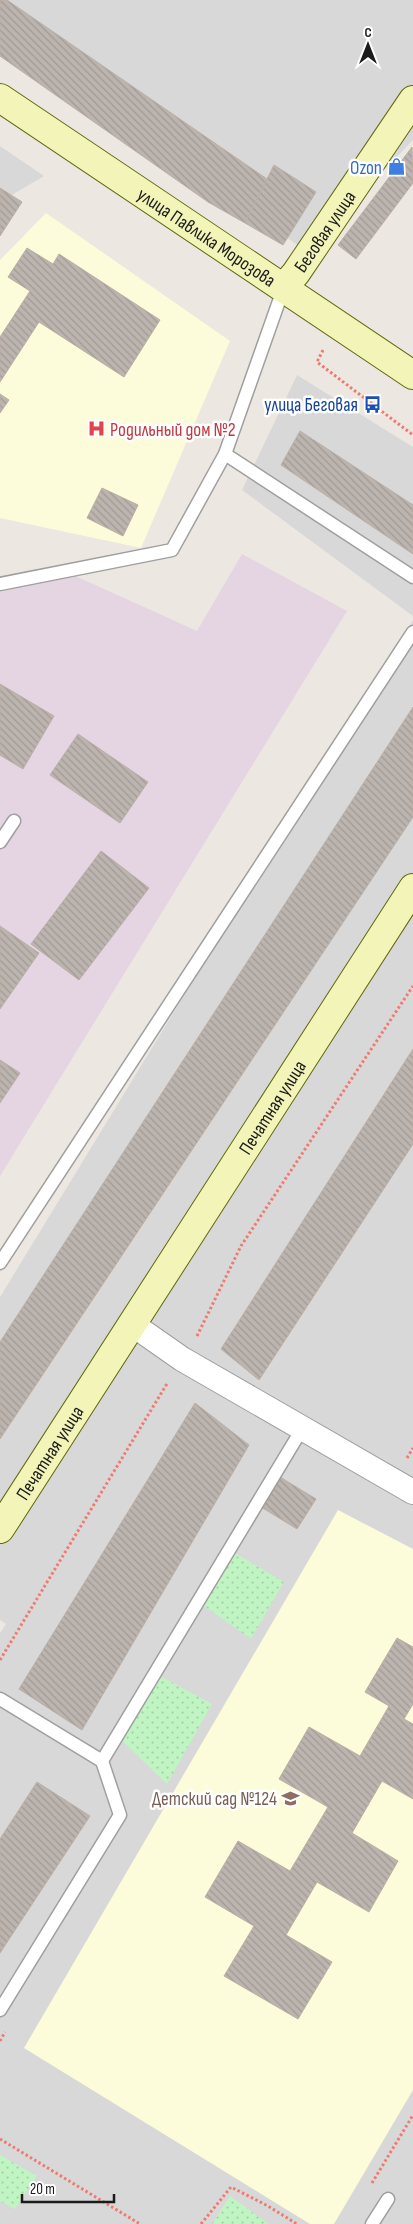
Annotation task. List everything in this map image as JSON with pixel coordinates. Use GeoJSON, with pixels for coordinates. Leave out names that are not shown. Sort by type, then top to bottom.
{"type":"FeatureCollection","features":[{"type":"Feature","properties":{"kind":"street","name":"улица Павлика Морозова"},"geometry":{"type":"LineString","coordinates":[[0,98],[413,375]]}},
{"type":"Feature","properties":{"kind":"street","name":"Беговая улица"},"geometry":{"type":"LineString","coordinates":[[284,287],[296,273],[413,100]]}},
{"type":"Feature","properties":{"kind":"street","name":"Печатная улица"},"geometry":{"type":"LineString","coordinates":[[0,1529],[413,888]]}},
{"type":"Feature","properties":{"kind":"street"},"geometry":{"type":"LineString","coordinates":[[132,1324],[182,1359],[413,1492]]}},
{"type":"Feature","properties":{"kind":"lane"},"geometry":{"type":"LineString","coordinates":[[0,584],[172,550],[225,454],[284,287]]}},
{"type":"Feature","properties":{"kind":"lane"},"geometry":{"type":"LineString","coordinates":[[225,454],[413,578]]}},
{"type":"Feature","properties":{"kind":"lane"},"geometry":{"type":"LineString","coordinates":[[0,1263],[413,632]]}},
{"type":"Feature","properties":{"kind":"lane"},"geometry":{"type":"LineString","coordinates":[[0,842],[14,821]]}},
{"type":"Feature","properties":{"kind":"lane"},"geometry":{"type":"LineString","coordinates":[[102,1762],[302,1429]]}},
{"type":"Feature","properties":{"kind":"lane"},"geometry":{"type":"LineString","coordinates":[[0,1699],[102,1762],[120,1816],[0,2010]]}},
{"type":"Feature","properties":{"kind":"lane"},"geometry":{"type":"LineString","coordinates":[[372,2224],[388,2199]]}},
{"type":"Feature","properties":{"kind":"path"},"geometry":{"type":"LineString","coordinates":[[336,323],[317,362],[413,434]]}},
{"type":"Feature","properties":{"kind":"path"},"geometry":{"type":"LineString","coordinates":[[0,1660],[182,1359],[202,1330],[242,1246],[413,986]]}},
{"type":"Feature","properties":{"kind":"path"},"geometry":{"type":"LineString","coordinates":[[367,2190],[413,2115]]}},
{"type":"Feature","properties":{"kind":"path"},"geometry":{"type":"LineString","coordinates":[[0,2139],[140,2224]]}},
{"type":"Feature","properties":{"kind":"path"},"geometry":{"type":"LineString","coordinates":[[201,2224],[231,2188],[268,2206],[297,2224]]}},
{"type":"Feature","properties":{"kind":"shaded area"},"geometry":{"type":"Polygon","coordinates":[[[0,0],[413,0],[413,140],[306,251],[0,39],[0,0]]]}},
{"type":"Feature","properties":{"kind":"shaded area"},"geometry":{"type":"Polygon","coordinates":[[[0,146],[44,176],[0,202],[0,146]]]}},
{"type":"Feature","properties":{"kind":"shaded area","name":"Родильный дом №2"},"geometry":{"type":"Polygon","coordinates":[[[46,213],[230,341],[141,548],[0,518],[0,260],[46,213]]]}},
{"type":"Feature","properties":{"kind":"shaded area"},"geometry":{"type":"Polygon","coordinates":[[[297,375],[413,447],[413,616],[242,490],[297,375]]]}},
{"type":"Feature","properties":{"kind":"shaded area"},"geometry":{"type":"Polygon","coordinates":[[[242,554],[347,611],[0,1176],[0,592],[71,574],[197,631],[242,554]]]}},
{"type":"Feature","properties":{"kind":"shaded area"},"geometry":{"type":"Polygon","coordinates":[[[413,620],[413,2224],[0,2224],[0,1633],[6,1624],[0,1620],[0,1297],[413,620]]]}},
{"type":"Feature","properties":{"kind":"shaded area","name":"Детский сад №124"},"geometry":{"type":"Polygon","coordinates":[[[338,1510],[413,1549],[413,2090],[334,2224],[310,2224],[24,2048],[338,1510]]]}},
{"type":"Feature","properties":{"kind":"green space"},"geometry":{"type":"Polygon","coordinates":[[[235,1553],[284,1582],[251,1639],[203,1605],[235,1553]]]}},
{"type":"Feature","properties":{"kind":"green space"},"geometry":{"type":"Polygon","coordinates":[[[149,1670],[212,1704],[167,1784],[113,1732],[149,1670]]]}},
{"type":"Feature","properties":{"kind":"green space"},"geometry":{"type":"Polygon","coordinates":[[[0,2155],[37,2176],[15,2209],[0,2201],[0,2155]]]}},
{"type":"Feature","properties":{"kind":"green space"},"geometry":{"type":"Polygon","coordinates":[[[230,2196],[269,2224],[212,2224],[230,2196]]]}},
{"type":"Feature","properties":{"kind":"building"},"geometry":{"type":"Polygon","coordinates":[[[0,0],[7,0],[267,179],[245,223],[208,202],[0,56],[0,0]]]}},
{"type":"Feature","properties":{"kind":"building"},"geometry":{"type":"Polygon","coordinates":[[[412,147],[413,183],[356,259],[338,245],[412,147]]]}},
{"type":"Feature","properties":{"kind":"building"},"geometry":{"type":"Polygon","coordinates":[[[274,165],[316,192],[283,245],[245,223],[274,165]]]}},
{"type":"Feature","properties":{"kind":"building"},"geometry":{"type":"Polygon","coordinates":[[[0,188],[22,202],[0,236],[0,188]]]}},
{"type":"Feature","properties":{"kind":"building"},"geometry":{"type":"Polygon","coordinates":[[[27,248],[53,264],[59,254],[160,320],[124,377],[39,322],[0,382],[0,337],[30,291],[8,277],[27,248]]]}},
{"type":"Feature","properties":{"kind":"building"},"geometry":{"type":"Polygon","coordinates":[[[0,394],[9,400],[0,413],[0,394]]]}},
{"type":"Feature","properties":{"kind":"building"},"geometry":{"type":"Polygon","coordinates":[[[300,431],[413,505],[413,554],[281,465],[300,431]]]}},
{"type":"Feature","properties":{"kind":"building"},"geometry":{"type":"Polygon","coordinates":[[[102,488],[138,505],[123,536],[87,518],[102,488]]]}},
{"type":"Feature","properties":{"kind":"building"},"geometry":{"type":"Polygon","coordinates":[[[0,684],[54,716],[23,769],[0,755],[0,684]]]}},
{"type":"Feature","properties":{"kind":"building"},"geometry":{"type":"Polygon","coordinates":[[[413,707],[413,817],[0,1439],[0,1342],[413,707]]]}},
{"type":"Feature","properties":{"kind":"building"},"geometry":{"type":"Polygon","coordinates":[[[78,734],[148,782],[120,823],[50,775],[78,734]]]}},
{"type":"Feature","properties":{"kind":"building"},"geometry":{"type":"Polygon","coordinates":[[[101,851],[149,888],[79,980],[31,944],[101,851]]]}},
{"type":"Feature","properties":{"kind":"building"},"geometry":{"type":"Polygon","coordinates":[[[0,926],[39,953],[0,1009],[0,926]]]}},
{"type":"Feature","properties":{"kind":"building"},"geometry":{"type":"Polygon","coordinates":[[[413,1049],[413,1144],[259,1380],[221,1349],[413,1049]]]}},
{"type":"Feature","properties":{"kind":"building"},"geometry":{"type":"Polygon","coordinates":[[[0,1060],[20,1073],[0,1103],[0,1060]]]}},
{"type":"Feature","properties":{"kind":"building"},"geometry":{"type":"Polygon","coordinates":[[[195,1403],[249,1445],[82,1730],[19,1689],[195,1403]]]}},
{"type":"Feature","properties":{"kind":"building"},"geometry":{"type":"Polygon","coordinates":[[[280,1477],[316,1499],[297,1529],[261,1507],[280,1477]]]}},
{"type":"Feature","properties":{"kind":"building"},"geometry":{"type":"Polygon","coordinates":[[[397,1638],[413,1647],[413,1704],[404,1719],[413,1724],[413,1799],[382,1781],[352,1833],[398,1861],[369,1912],[317,1882],[286,1935],[332,1962],[298,2019],[224,1976],[254,1926],[205,1897],[238,1841],[290,1871],[328,1807],[279,1779],[309,1727],[360,1756],[389,1706],[365,1692],[397,1638]]]}},
{"type":"Feature","properties":{"kind":"building"},"geometry":{"type":"Polygon","coordinates":[[[37,1782],[90,1816],[0,1953],[0,1839],[37,1782]]]}},
{"type":"Feature","properties":{"kind":"place","name":"Ozon"},"geometry":{"type":"Point","coordinates":[396,167]}},
{"type":"Feature","properties":{"kind":"place","name":"улица Беговая"},"geometry":{"type":"Point","coordinates":[372,404]}},
{"type":"Feature","properties":{"kind":"place","name":"Родильный дом №2"},"geometry":{"type":"Point","coordinates":[96,429]}},
{"type":"Feature","properties":{"kind":"place","name":"Детский сад №124"},"geometry":{"type":"Point","coordinates":[291,1798]}}]}
